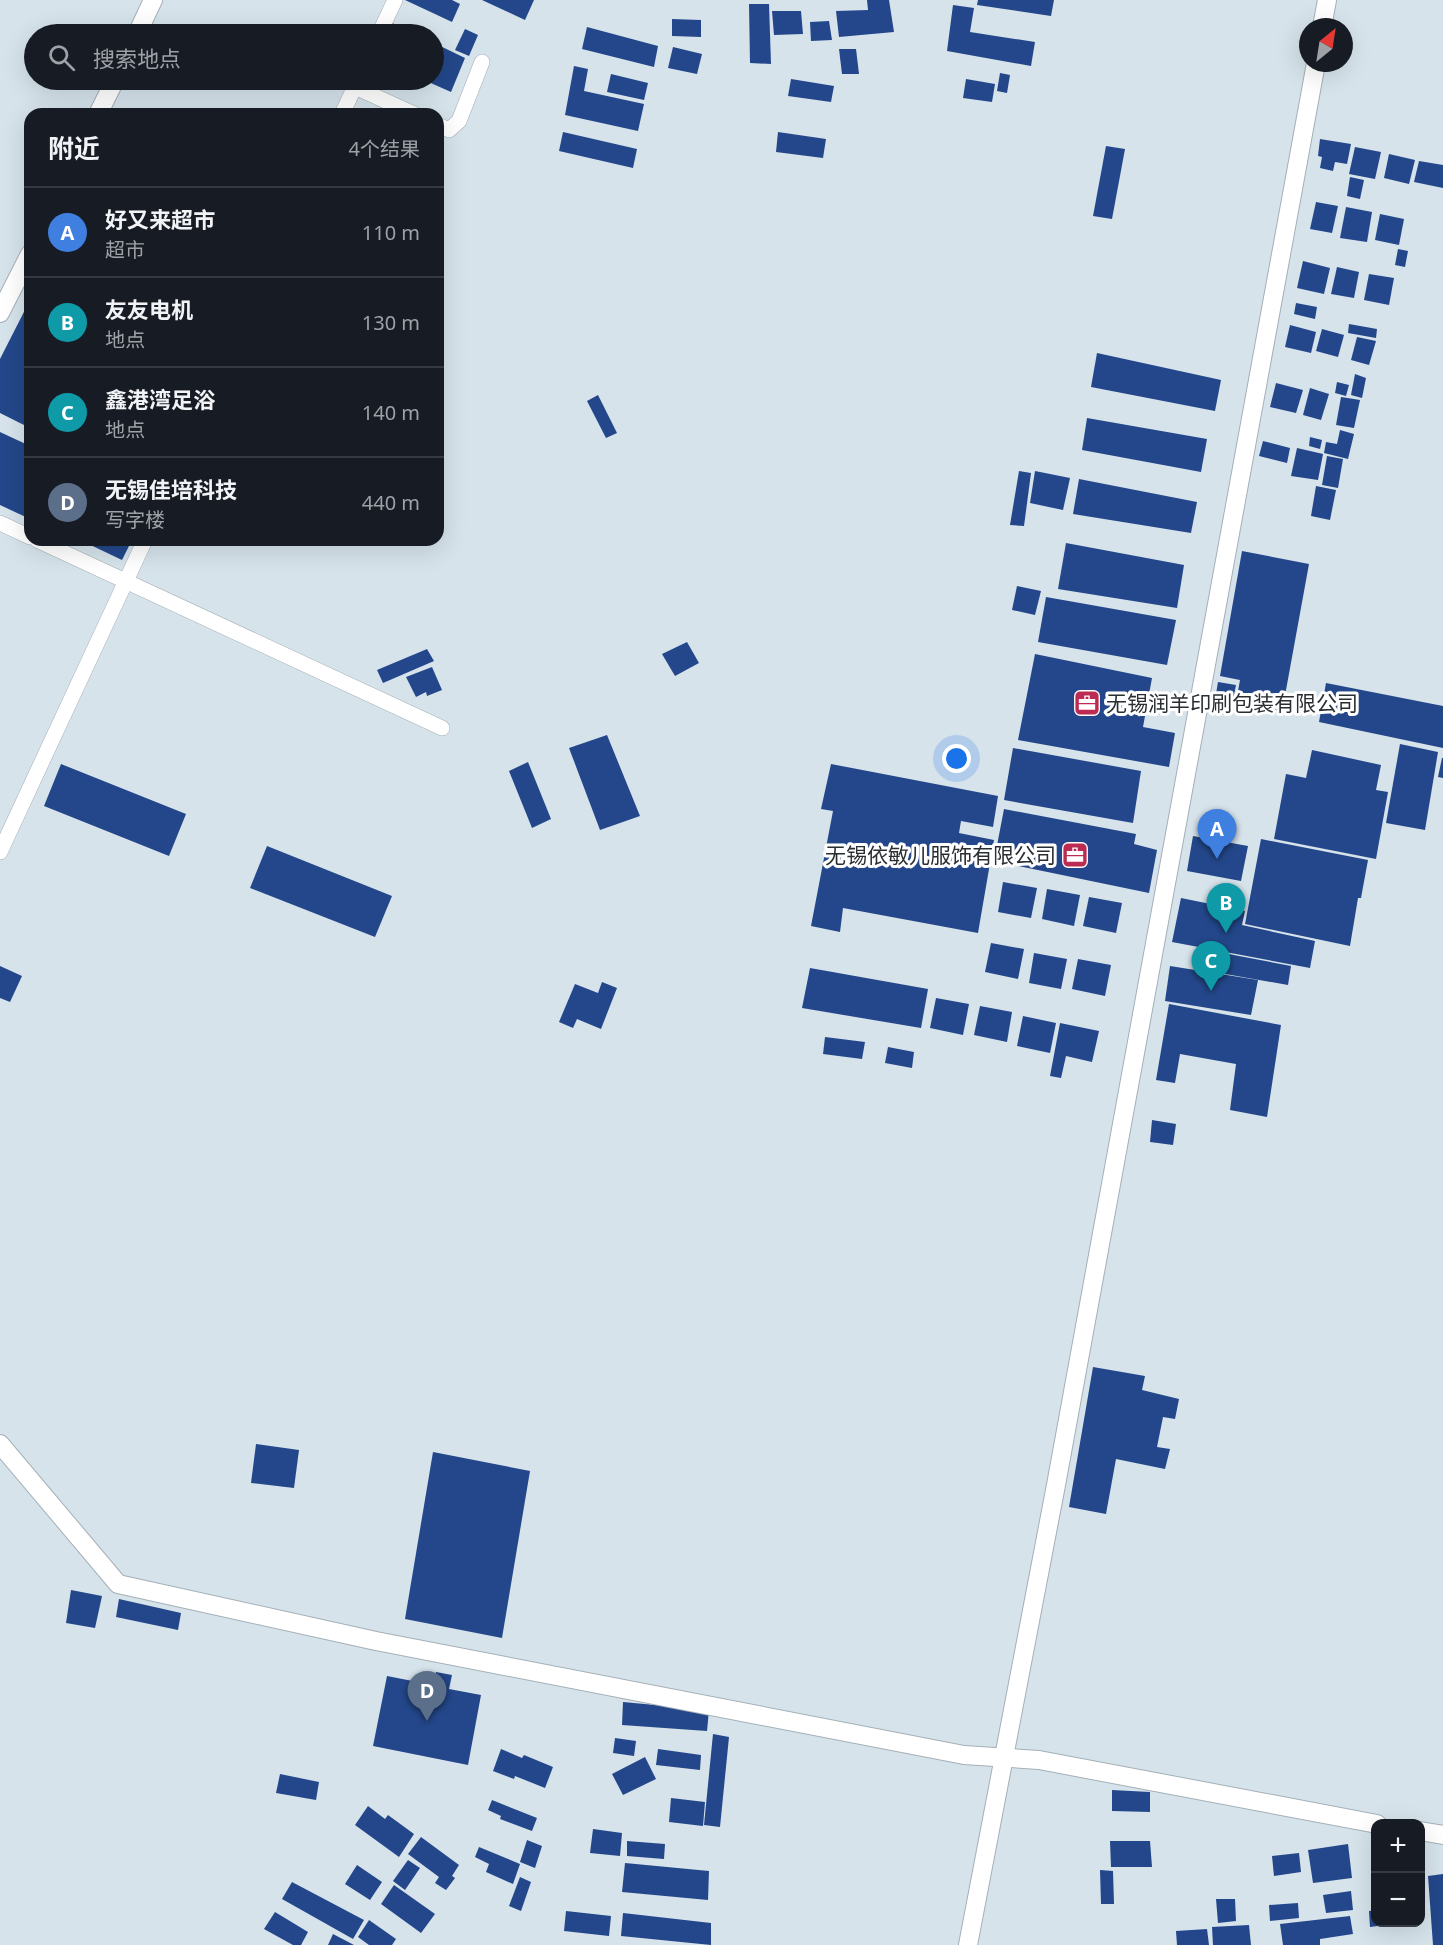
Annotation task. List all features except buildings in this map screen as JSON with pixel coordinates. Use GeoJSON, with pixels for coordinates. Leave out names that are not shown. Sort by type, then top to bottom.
{"type":"FeatureCollection","features":[{"type":"Feature","properties":{"kind":"street"},"geometry":{"type":"LineString","coordinates":[[141,24],[153,0]]}},
{"type":"Feature","properties":{"kind":"street"},"geometry":{"type":"LineString","coordinates":[[384,24],[395,0]]}},
{"type":"Feature","properties":{"kind":"street"},"geometry":{"type":"LineString","coordinates":[[1324,18],[1327,0]]}},
{"type":"Feature","properties":{"kind":"street"},"geometry":{"type":"LineString","coordinates":[[444,128],[449,130],[459,121],[482,62]]}},
{"type":"Feature","properties":{"kind":"street"},"geometry":{"type":"LineString","coordinates":[[968,1945],[1237,504],[1314,72]]}},
{"type":"Feature","properties":{"kind":"street"},"geometry":{"type":"LineString","coordinates":[[101,108],[110,90]]}},
{"type":"Feature","properties":{"kind":"street"},"geometry":{"type":"LineString","coordinates":[[345,108],[353,90]]}},
{"type":"Feature","properties":{"kind":"street"},"geometry":{"type":"LineString","coordinates":[[369,90],[403,108]]}},
{"type":"Feature","properties":{"kind":"street"},"geometry":{"type":"LineString","coordinates":[[0,313],[24,266]]}},
{"type":"Feature","properties":{"kind":"street"},"geometry":{"type":"LineString","coordinates":[[0,523],[24,534]]}},
{"type":"Feature","properties":{"kind":"street"},"geometry":{"type":"LineString","coordinates":[[50,546],[442,728]]}},
{"type":"Feature","properties":{"kind":"street"},"geometry":{"type":"LineString","coordinates":[[0,852],[142,546]]}},
{"type":"Feature","properties":{"kind":"street"},"geometry":{"type":"LineString","coordinates":[[0,1444],[118,1584],[387,1643],[964,1755],[1039,1760],[1371,1823]]}},
{"type":"Feature","properties":{"kind":"street"},"geometry":{"type":"LineString","coordinates":[[1425,1832],[1443,1835]]}},
{"type":"Feature","properties":{"kind":"place","name":"无锡润羊印刷包装有限公司"},"geometry":{"type":"Point","coordinates":[1087,703]}},
{"type":"Feature","properties":{"kind":"place","name":"无锡依敏儿服饰有限公司"},"geometry":{"type":"Point","coordinates":[1075,855]}},
{"type":"Feature","properties":{"kind":"place","name":"好又来超市"},"geometry":{"type":"Point","coordinates":[1217,859]}},
{"type":"Feature","properties":{"kind":"place","name":"友友电机"},"geometry":{"type":"Point","coordinates":[1226,933]}},
{"type":"Feature","properties":{"kind":"place","name":"鑫港湾足浴"},"geometry":{"type":"Point","coordinates":[1211,991]}},
{"type":"Feature","properties":{"kind":"place","name":"无锡佳培科技"},"geometry":{"type":"Point","coordinates":[427,1721]}}]}
